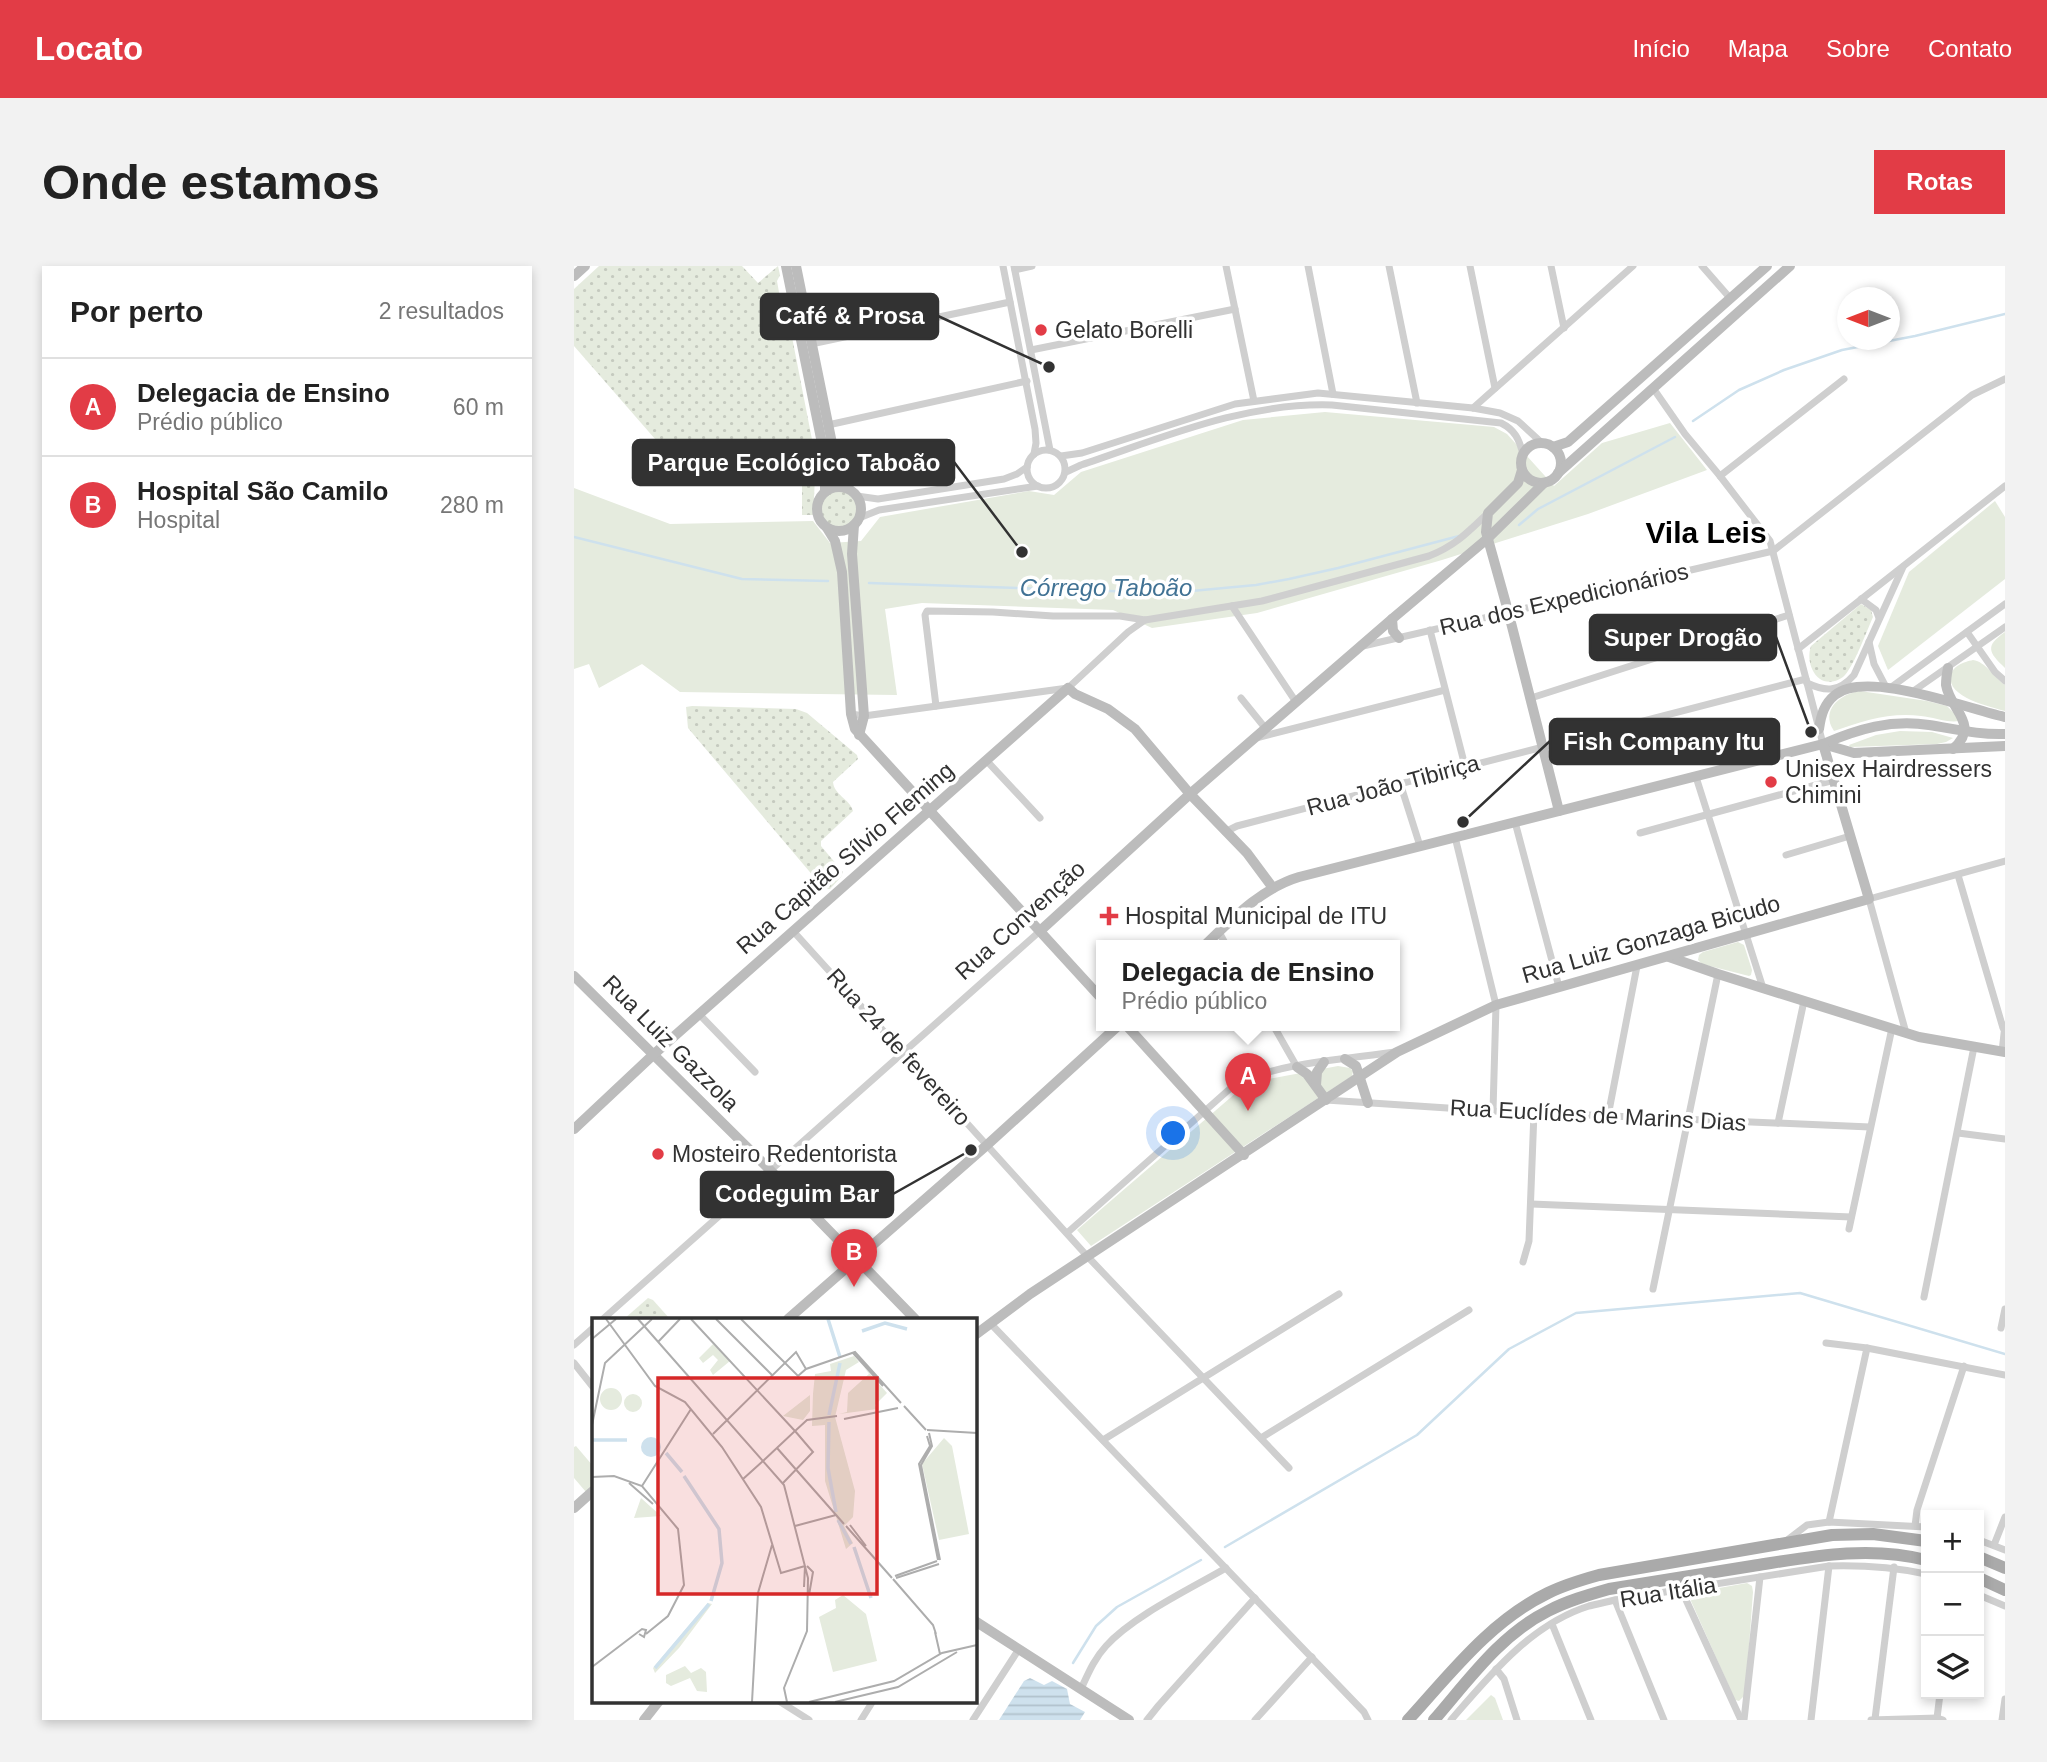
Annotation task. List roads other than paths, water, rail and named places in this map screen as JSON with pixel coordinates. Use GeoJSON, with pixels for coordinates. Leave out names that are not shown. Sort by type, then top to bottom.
{"type":"FeatureCollection","features":[{"type":"Feature","properties":{"kind":"main road"},"geometry":{"type":"LineString","coordinates":[[1408,1720],[1507,1618],[1548,1592],[1574,1582],[1599,1575],[1821,1537],[1873,1534],[1921,1540]]}},
{"type":"Feature","properties":{"kind":"main road"},"geometry":{"type":"LineString","coordinates":[[1434,1720],[1502,1643],[1546,1612],[1585,1596],[1609,1589],[1811,1557],[1865,1552],[1921,1559]]}},
{"type":"Feature","properties":{"kind":"main road"},"geometry":{"type":"LineString","coordinates":[[1984,1559],[2005,1568]]}},
{"type":"Feature","properties":{"kind":"main road"},"geometry":{"type":"LineString","coordinates":[[1984,1580],[2005,1590]]}},
{"type":"Feature","properties":{"kind":"street"},"geometry":{"type":"LineString","coordinates":[[574,276],[585,266]]}},
{"type":"Feature","properties":{"kind":"street"},"geometry":{"type":"LineString","coordinates":[[786,266],[825,458],[825,492]]}},
{"type":"Feature","properties":{"kind":"street"},"geometry":{"type":"LineString","coordinates":[[796,266],[836,468],[844,487]]}},
{"type":"Feature","properties":{"kind":"street"},"geometry":{"type":"LineString","coordinates":[[1003,266],[1035,429],[1034,454]]}},
{"type":"Feature","properties":{"kind":"street"},"geometry":{"type":"LineString","coordinates":[[1032,266],[1014,268],[1050,450]]}},
{"type":"Feature","properties":{"kind":"street"},"geometry":{"type":"LineString","coordinates":[[1226,266],[1254,401]]}},
{"type":"Feature","properties":{"kind":"street"},"geometry":{"type":"LineString","coordinates":[[1308,266],[1333,394]]}},
{"type":"Feature","properties":{"kind":"street"},"geometry":{"type":"LineString","coordinates":[[1389,266],[1417,403]]}},
{"type":"Feature","properties":{"kind":"street"},"geometry":{"type":"LineString","coordinates":[[1470,266],[1496,388]]}},
{"type":"Feature","properties":{"kind":"street"},"geometry":{"type":"LineString","coordinates":[[1551,266],[1564,328]]}},
{"type":"Feature","properties":{"kind":"street"},"geometry":{"type":"LineString","coordinates":[[1473,408],[1632,266]]}},
{"type":"Feature","properties":{"kind":"street"},"geometry":{"type":"LineString","coordinates":[[1702,266],[1730,298]]}},
{"type":"Feature","properties":{"kind":"street"},"geometry":{"type":"LineString","coordinates":[[936,706],[926,613],[930,610],[1053,617],[1120,615],[1145,620],[1262,601],[1429,556],[1461,539],[1518,483],[1522,470],[1521,459],[1531,446],[1567,442],[1767,266]]}},
{"type":"Feature","properties":{"kind":"street"},"geometry":{"type":"LineString","coordinates":[[1489,543],[1544,483],[1555,478],[1790,266]]}},
{"type":"Feature","properties":{"kind":"street"},"geometry":{"type":"LineString","coordinates":[[811,344],[1010,302]]}},
{"type":"Feature","properties":{"kind":"street"},"geometry":{"type":"LineString","coordinates":[[1031,350],[1235,309]]}},
{"type":"Feature","properties":{"kind":"street"},"geometry":{"type":"LineString","coordinates":[[1720,476],[1844,379]]}},
{"type":"Feature","properties":{"kind":"street","name":"Rua dos Expedicionários"},"geometry":{"type":"LineString","coordinates":[[1359,648],[1773,551],[1972,395],[2005,379]]}},
{"type":"Feature","properties":{"kind":"street"},"geometry":{"type":"LineString","coordinates":[[828,425],[1027,381]]}},
{"type":"Feature","properties":{"kind":"street"},"geometry":{"type":"LineString","coordinates":[[1653,388],[1685,434],[1770,541],[1823,744],[1906,1032]]}},
{"type":"Feature","properties":{"kind":"street"},"geometry":{"type":"LineString","coordinates":[[1038,486],[1030,480],[1027,467],[1029,460],[1041,450],[1050,450],[1061,456],[1082,453],[1235,404],[1318,393],[1473,408],[1509,416],[1557,452],[1561,462],[1558,473]]}},
{"type":"Feature","properties":{"kind":"street"},"geometry":{"type":"LineString","coordinates":[[1066,472],[1237,414],[1314,405],[1501,423],[1515,433],[1523,454]]}},
{"type":"Feature","properties":{"kind":"street"},"geometry":{"type":"LineString","coordinates":[[827,528],[841,531],[879,510],[1024,487],[1049,488],[1064,478],[1066,467],[1061,456]]}},
{"type":"Feature","properties":{"kind":"street"},"geometry":{"type":"LineString","coordinates":[[857,496],[878,499],[1004,479],[1027,467]]}},
{"type":"Feature","properties":{"kind":"street"},"geometry":{"type":"LineString","coordinates":[[1522,470],[1530,480],[1544,483]]}},
{"type":"Feature","properties":{"kind":"street"},"geometry":{"type":"LineString","coordinates":[[859,735],[864,716],[852,554],[861,507],[857,496],[851,491],[844,487],[832,488],[819,498],[817,512],[820,521],[835,541],[842,572],[851,714],[859,735],[1096,993]]}},
{"type":"Feature","properties":{"kind":"street"},"geometry":{"type":"LineString","coordinates":[[1798,649],[2002,489],[2005,500]]}},
{"type":"Feature","properties":{"kind":"street"},"geometry":{"type":"LineString","coordinates":[[1488,513],[1485,528],[1559,811]]}},
{"type":"Feature","properties":{"kind":"street","name":"Rua Convenção"},"geometry":{"type":"LineString","coordinates":[[604,1318],[905,1053],[1190,794],[1392,619],[1468,556],[1489,543]]}},
{"type":"Feature","properties":{"kind":"street","name":"Rua João Tibiriça"},"geometry":{"type":"LineString","coordinates":[[1224,832],[1237,826],[1465,766],[1806,681],[1816,687],[1831,690],[1854,676],[1903,566]]}},
{"type":"Feature","properties":{"kind":"street"},"geometry":{"type":"LineString","coordinates":[[1861,598],[1876,610],[1879,619]]}},
{"type":"Feature","properties":{"kind":"street"},"geometry":{"type":"LineString","coordinates":[[1888,688],[2005,604]]}},
{"type":"Feature","properties":{"kind":"street"},"geometry":{"type":"LineString","coordinates":[[1232,606],[1296,702]]}},
{"type":"Feature","properties":{"kind":"street"},"geometry":{"type":"LineString","coordinates":[[1531,698],[1789,615]]}},
{"type":"Feature","properties":{"kind":"street"},"geometry":{"type":"LineString","coordinates":[[1392,619],[1393,631],[1398,638]]}},
{"type":"Feature","properties":{"kind":"street","name":"Rua Capitão Sílvio Fleming"},"geometry":{"type":"LineString","coordinates":[[574,1129],[653,1055],[1128,632],[1145,620]]}},
{"type":"Feature","properties":{"kind":"street"},"geometry":{"type":"LineString","coordinates":[[1912,692],[2005,627]]}},
{"type":"Feature","properties":{"kind":"street"},"geometry":{"type":"LineString","coordinates":[[1430,630],[1465,766]]}},
{"type":"Feature","properties":{"kind":"street"},"geometry":{"type":"LineString","coordinates":[[1967,632],[1995,672],[2005,681]]}},
{"type":"Feature","properties":{"kind":"street"},"geometry":{"type":"LineString","coordinates":[[1869,642],[1874,664],[1888,688]]}},
{"type":"Feature","properties":{"kind":"street"},"geometry":{"type":"LineString","coordinates":[[1948,668],[1947,686],[1961,714],[1964,731],[1962,739],[1953,749]]}},
{"type":"Feature","properties":{"kind":"street"},"geometry":{"type":"LineString","coordinates":[[1819,729],[1826,705],[1843,690],[1858,687],[1912,692],[2005,717]]}},
{"type":"Feature","properties":{"kind":"street"},"geometry":{"type":"LineString","coordinates":[[851,714],[864,716],[1068,688],[1108,709],[1135,729],[1224,832],[1247,853],[1273,888]]}},
{"type":"Feature","properties":{"kind":"street"},"geometry":{"type":"LineString","coordinates":[[1256,738],[1445,690]]}},
{"type":"Feature","properties":{"kind":"street"},"geometry":{"type":"LineString","coordinates":[[1241,698],[1266,729]]}},
{"type":"Feature","properties":{"kind":"street"},"geometry":{"type":"LineString","coordinates":[[1210,940],[1282,882],[1823,744],[1859,730],[1893,723],[2005,734]]}},
{"type":"Feature","properties":{"kind":"street"},"geometry":{"type":"LineString","coordinates":[[1823,744],[1854,753],[2005,746]]}},
{"type":"Feature","properties":{"kind":"street"},"geometry":{"type":"LineString","coordinates":[[986,760],[1040,818]]}},
{"type":"Feature","properties":{"kind":"street"},"geometry":{"type":"LineString","coordinates":[[1696,777],[1763,988]]}},
{"type":"Feature","properties":{"kind":"street"},"geometry":{"type":"LineString","coordinates":[[1640,833],[1834,780]]}},
{"type":"Feature","properties":{"kind":"street"},"geometry":{"type":"LineString","coordinates":[[1400,783],[1420,846]]}},
{"type":"Feature","properties":{"kind":"street"},"geometry":{"type":"LineString","coordinates":[[1515,822],[1559,988]]}},
{"type":"Feature","properties":{"kind":"street"},"geometry":{"type":"LineString","coordinates":[[1786,855],[1850,836]]}},
{"type":"Feature","properties":{"kind":"street"},"geometry":{"type":"LineString","coordinates":[[1455,837],[1496,1005],[1493,1111]]}},
{"type":"Feature","properties":{"kind":"street","name":"Rua Luiz Gonzaga Bicudo"},"geometry":{"type":"LineString","coordinates":[[976,1334],[1397,1052],[1496,1005],[2005,861]]}},
{"type":"Feature","properties":{"kind":"street"},"geometry":{"type":"LineString","coordinates":[[1669,957],[1906,1032],[2004,1052],[2004,1026],[1958,874]]}},
{"type":"Feature","properties":{"kind":"street","name":"Rua 24 de fevereiro"},"geometry":{"type":"LineString","coordinates":[[793,931],[1088,1257],[1289,1468]]}},
{"type":"Feature","properties":{"kind":"street"},"geometry":{"type":"LineString","coordinates":[[1219,932],[1223,940]]}},
{"type":"Feature","properties":{"kind":"street"},"geometry":{"type":"LineString","coordinates":[[1608,1116],[1637,966]]}},
{"type":"Feature","properties":{"kind":"street"},"geometry":{"type":"LineString","coordinates":[[1745,982],[1753,979],[1757,970]]}},
{"type":"Feature","properties":{"kind":"street"},"geometry":{"type":"LineString","coordinates":[[1653,1289],[1718,974]]}},
{"type":"Feature","properties":{"kind":"street","name":"Rua Luiz Gazzola"},"geometry":{"type":"LineString","coordinates":[[574,976],[771,1171],[914,1318]]}},
{"type":"Feature","properties":{"kind":"street"},"geometry":{"type":"LineString","coordinates":[[1778,1123],[1804,1001]]}},
{"type":"Feature","properties":{"kind":"street"},"geometry":{"type":"LineString","coordinates":[[699,1014],[755,1072]]}},
{"type":"Feature","properties":{"kind":"street"},"geometry":{"type":"LineString","coordinates":[[1849,1229],[1892,1028]]}},
{"type":"Feature","properties":{"kind":"street"},"geometry":{"type":"LineString","coordinates":[[790,1318],[1112,1031]]}},
{"type":"Feature","properties":{"kind":"street"},"geometry":{"type":"LineString","coordinates":[[1131,1031],[1244,1155]]}},
{"type":"Feature","properties":{"kind":"street"},"geometry":{"type":"LineString","coordinates":[[1276,1031],[1297,1067],[1307,1074],[1326,1100]]}},
{"type":"Feature","properties":{"kind":"street"},"geometry":{"type":"LineString","coordinates":[[1924,1297],[1974,1047]]}},
{"type":"Feature","properties":{"kind":"street"},"geometry":{"type":"LineString","coordinates":[[1067,1233],[1204,1111],[1245,1079],[1261,1073],[1397,1052]]}},
{"type":"Feature","properties":{"kind":"street"},"geometry":{"type":"LineString","coordinates":[[1345,1059],[1356,1066],[1368,1103]]}},
{"type":"Feature","properties":{"kind":"street"},"geometry":{"type":"LineString","coordinates":[[1316,1085],[1317,1072],[1324,1062]]}},
{"type":"Feature","properties":{"kind":"street","name":"Rua Euclídes de Marins Dias"},"geometry":{"type":"LineString","coordinates":[[1326,1100],[1493,1111],[1870,1127]]}},
{"type":"Feature","properties":{"kind":"street"},"geometry":{"type":"LineString","coordinates":[[1523,1262],[1529,1241],[1534,1112]]}},
{"type":"Feature","properties":{"kind":"street"},"geometry":{"type":"LineString","coordinates":[[1958,1133],[2005,1139]]}},
{"type":"Feature","properties":{"kind":"street"},"geometry":{"type":"LineString","coordinates":[[1531,1204],[1851,1217]]}},
{"type":"Feature","properties":{"kind":"street"},"geometry":{"type":"LineString","coordinates":[[1103,1440],[1339,1294]]}},
{"type":"Feature","properties":{"kind":"street"},"geometry":{"type":"LineString","coordinates":[[2001,1328],[2005,1309]]}},
{"type":"Feature","properties":{"kind":"street"},"geometry":{"type":"LineString","coordinates":[[1261,1438],[1469,1310]]}},
{"type":"Feature","properties":{"kind":"street"},"geometry":{"type":"LineString","coordinates":[[990,1323],[1312,1657],[1364,1712],[1368,1720]]}},
{"type":"Feature","properties":{"kind":"street"},"geometry":{"type":"LineString","coordinates":[[574,1345],[592,1329]]}},
{"type":"Feature","properties":{"kind":"street"},"geometry":{"type":"LineString","coordinates":[[1826,1343],[1867,1348],[2005,1375]]}},
{"type":"Feature","properties":{"kind":"street"},"geometry":{"type":"LineString","coordinates":[[1829,1522],[1867,1348]]}},
{"type":"Feature","properties":{"kind":"street"},"geometry":{"type":"LineString","coordinates":[[574,1363],[592,1386]]}},
{"type":"Feature","properties":{"kind":"street"},"geometry":{"type":"LineString","coordinates":[[1915,1526],[1917,1510],[1964,1366]]}},
{"type":"Feature","properties":{"kind":"street"},"geometry":{"type":"LineString","coordinates":[[574,1508],[592,1492]]}},
{"type":"Feature","properties":{"kind":"street"},"geometry":{"type":"LineString","coordinates":[[1994,1545],[2005,1517]]}},
{"type":"Feature","properties":{"kind":"street"},"geometry":{"type":"LineString","coordinates":[[1784,1543],[1807,1525],[1829,1522],[1921,1527]]}},
{"type":"Feature","properties":{"kind":"street"},"geometry":{"type":"LineString","coordinates":[[1984,1541],[2005,1550]]}},
{"type":"Feature","properties":{"kind":"street"},"geometry":{"type":"LineString","coordinates":[[1811,1720],[1829,1566]]}},
{"type":"Feature","properties":{"kind":"street","name":"Rua Itália"},"geometry":{"type":"LineString","coordinates":[[1451,1720],[1496,1669],[1552,1623],[1587,1607],[1615,1600],[1829,1566],[1894,1567],[1921,1573]]}},
{"type":"Feature","properties":{"kind":"street"},"geometry":{"type":"LineString","coordinates":[[1894,1567],[1873,1720],[1940,1719],[1940,1699]]}},
{"type":"Feature","properties":{"kind":"street"},"geometry":{"type":"LineString","coordinates":[[1081,1689],[1094,1662],[1117,1635],[1226,1568]]}},
{"type":"Feature","properties":{"kind":"street"},"geometry":{"type":"LineString","coordinates":[[1742,1720],[1760,1577]]}},
{"type":"Feature","properties":{"kind":"street"},"geometry":{"type":"LineString","coordinates":[[1681,1589],[1742,1720]]}},
{"type":"Feature","properties":{"kind":"street"},"geometry":{"type":"LineString","coordinates":[[1984,1597],[2005,1606]]}},
{"type":"Feature","properties":{"kind":"street"},"geometry":{"type":"LineString","coordinates":[[1147,1720],[1255,1598]]}},
{"type":"Feature","properties":{"kind":"street"},"geometry":{"type":"LineString","coordinates":[[1615,1600],[1664,1720]]}},
{"type":"Feature","properties":{"kind":"street"},"geometry":{"type":"LineString","coordinates":[[976,1622],[1129,1720]]}},
{"type":"Feature","properties":{"kind":"street"},"geometry":{"type":"LineString","coordinates":[[1552,1623],[1591,1720]]}},
{"type":"Feature","properties":{"kind":"street"},"geometry":{"type":"LineString","coordinates":[[973,1720],[1019,1649]]}},
{"type":"Feature","properties":{"kind":"street"},"geometry":{"type":"LineString","coordinates":[[1255,1720],[1312,1657]]}},
{"type":"Feature","properties":{"kind":"street"},"geometry":{"type":"LineString","coordinates":[[1496,1669],[1504,1679],[1517,1720]]}},
{"type":"Feature","properties":{"kind":"street"},"geometry":{"type":"LineString","coordinates":[[2002,1720],[2005,1699]]}},
{"type":"Feature","properties":{"kind":"street"},"geometry":{"type":"LineString","coordinates":[[644,1720],[658,1702]]}},
{"type":"Feature","properties":{"kind":"street"},"geometry":{"type":"LineString","coordinates":[[781,1702],[809,1720]]}},
{"type":"Feature","properties":{"kind":"street"},"geometry":{"type":"LineString","coordinates":[[860,1720],[872,1702]]}},
{"type":"Feature","properties":{"kind":"water"},"geometry":{"type":"Polygon","coordinates":[[[1030,1678],[1044,1685],[1052,1681],[1067,1689],[1070,1704],[1085,1712],[1080,1720],[999,1720],[1024,1681],[1030,1678]]]}},
{"type":"Feature","properties":{"kind":"waterway","name":"Córrego Taboão"},"geometry":{"type":"LineString","coordinates":[[1693,421],[1739,390],[1784,370],[1842,350],[2005,314]]}},
{"type":"Feature","properties":{"kind":"waterway","name":"Córrego Taboão"},"geometry":{"type":"LineString","coordinates":[[1519,525],[1538,509],[1675,437]]}},
{"type":"Feature","properties":{"kind":"waterway","name":"Córrego Taboão"},"geometry":{"type":"LineString","coordinates":[[869,583],[1170,593],[1256,585],[1289,579],[1459,536]]}},
{"type":"Feature","properties":{"kind":"waterway","name":"Córrego Taboão"},"geometry":{"type":"LineString","coordinates":[[574,537],[742,579],[828,581]]}},
{"type":"Feature","properties":{"kind":"waterway"},"geometry":{"type":"LineString","coordinates":[[1225,1547],[1417,1435],[1509,1349],[1576,1313],[1800,1293],[2005,1354]]}},
{"type":"Feature","properties":{"kind":"waterway"},"geometry":{"type":"LineString","coordinates":[[1073,1663],[1096,1626],[1117,1607],[1201,1560]]}},
{"type":"Feature","properties":{"kind":"place","name":"Gelato Borelli"},"geometry":{"type":"Point","coordinates":[1041,330]}},
{"type":"Feature","properties":{"kind":"place","name":"Café & Prosa"},"geometry":{"type":"Point","coordinates":[1049,367]}},
{"type":"Feature","properties":{"kind":"place","name":"Parque Ecológico Taboão"},"geometry":{"type":"Point","coordinates":[1022,552]}},
{"type":"Feature","properties":{"kind":"place","name":"Super Drogão"},"geometry":{"type":"Point","coordinates":[1811,732]}},
{"type":"Feature","properties":{"kind":"place","name":"Unisex Hairdressers Chimini"},"geometry":{"type":"Point","coordinates":[1771,782]}},
{"type":"Feature","properties":{"kind":"place","name":"Fish Company Itu"},"geometry":{"type":"Point","coordinates":[1463,822]}},
{"type":"Feature","properties":{"kind":"place","name":"Hospital Municipal de ITU"},"geometry":{"type":"Point","coordinates":[1109,916]}},
{"type":"Feature","properties":{"kind":"place","name":"Delegacia de Ensino"},"geometry":{"type":"Point","coordinates":[1248,1111]}},
{"type":"Feature","properties":{"kind":"place","name":"Codeguim Bar"},"geometry":{"type":"Point","coordinates":[971,1150]}},
{"type":"Feature","properties":{"kind":"place","name":"Mosteiro Redentorista"},"geometry":{"type":"Point","coordinates":[658,1154]}},
{"type":"Feature","properties":{"kind":"place","name":"Hospital São Camilo"},"geometry":{"type":"Point","coordinates":[854,1287]}},
{"type":"Feature","properties":{"kind":"district","name":"Vila Leis"},"geometry":{"type":"Point","coordinates":[1706,533]}}]}
